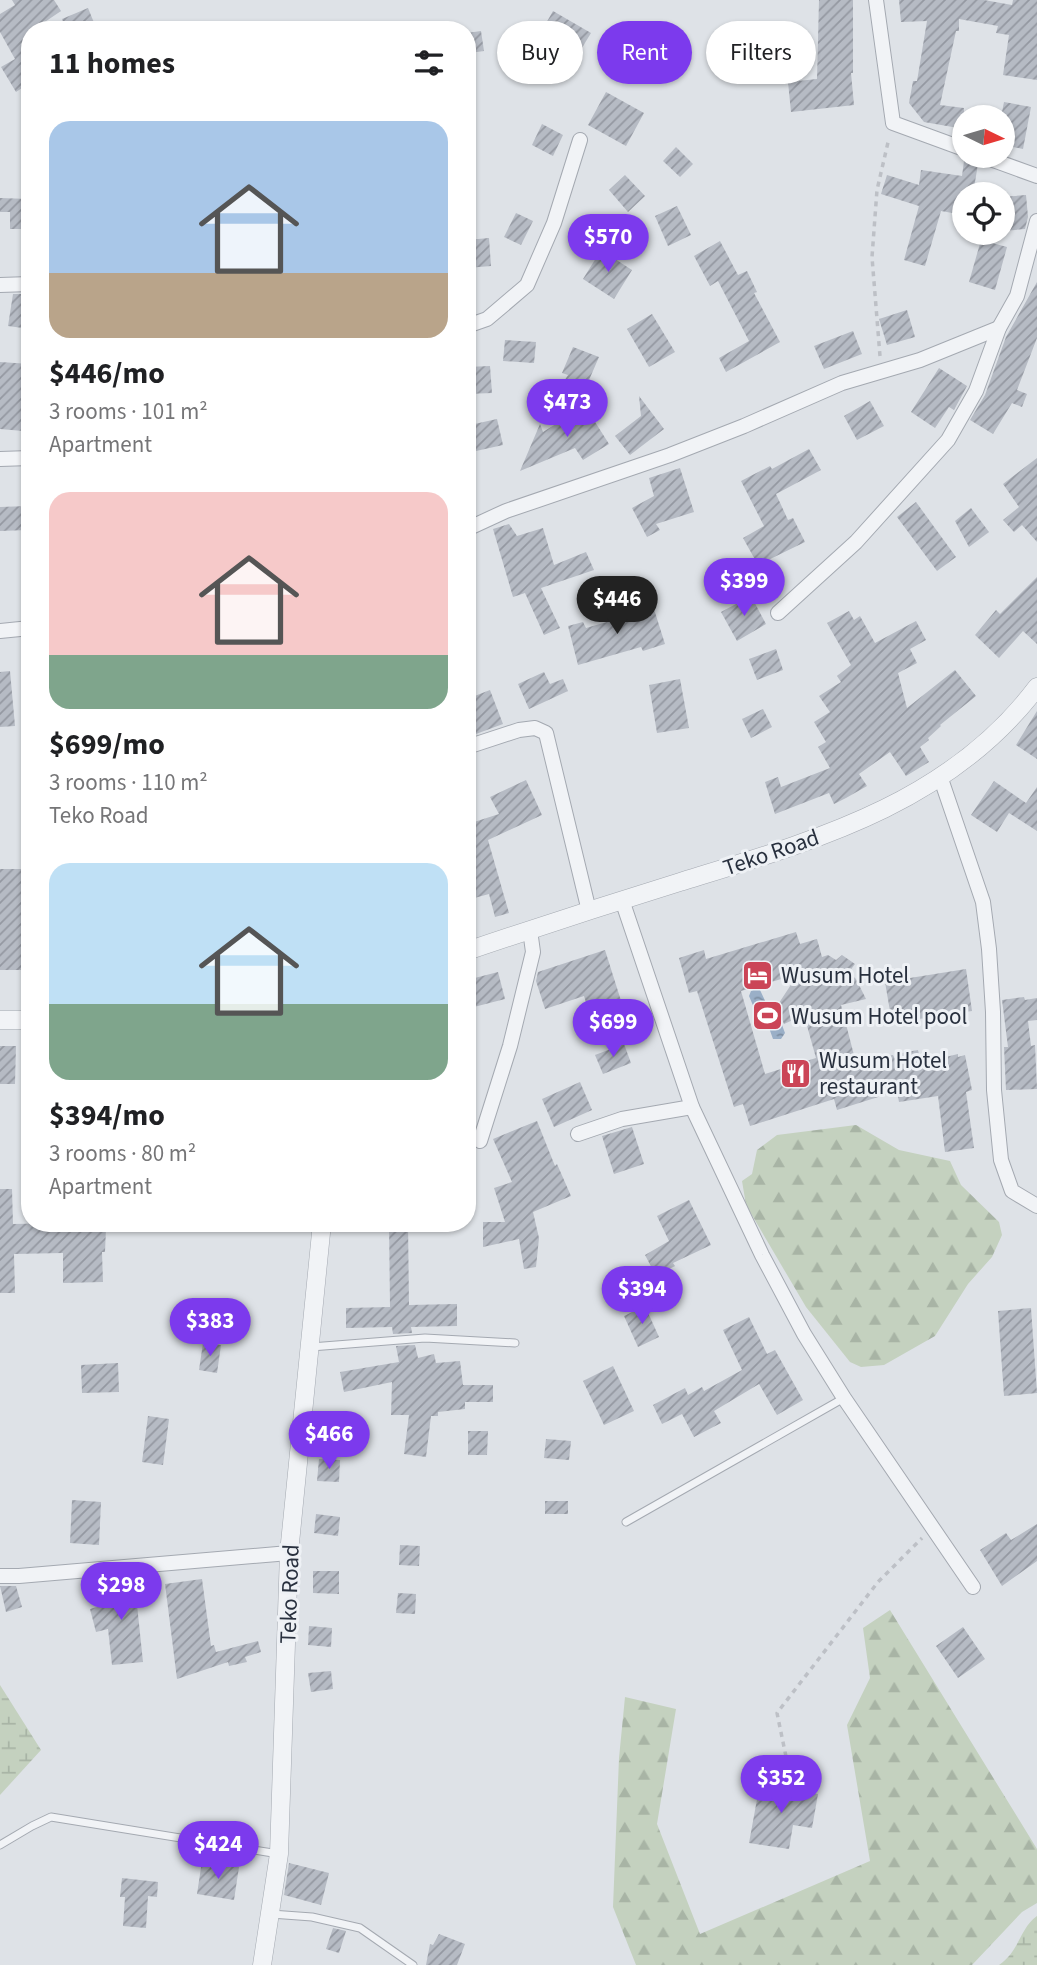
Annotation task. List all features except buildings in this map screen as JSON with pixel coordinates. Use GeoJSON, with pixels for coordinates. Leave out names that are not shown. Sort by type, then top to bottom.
{"type":"FeatureCollection","features":[{"type":"Feature","properties":{"kind":"street"},"geometry":{"type":"LineString","coordinates":[[876,0],[893,123],[952,145]]}},
{"type":"Feature","properties":{"kind":"street"},"geometry":{"type":"LineString","coordinates":[[476,323],[487,319],[527,285],[554,223],[580,140]]}},
{"type":"Feature","properties":{"kind":"street"},"geometry":{"type":"LineString","coordinates":[[1015,168],[1037,176]]}},
{"type":"Feature","properties":{"kind":"street"},"geometry":{"type":"LineString","coordinates":[[778,613],[856,541],[948,440],[976,391],[999,328],[1017,296],[1037,220]]}},
{"type":"Feature","properties":{"kind":"street"},"geometry":{"type":"LineString","coordinates":[[0,285],[21,284]]}},
{"type":"Feature","properties":{"kind":"street"},"geometry":{"type":"LineString","coordinates":[[476,525],[506,511],[670,455],[842,383],[920,360],[999,328]]}},
{"type":"Feature","properties":{"kind":"street"},"geometry":{"type":"LineString","coordinates":[[0,458],[21,458]]}},
{"type":"Feature","properties":{"kind":"street"},"geometry":{"type":"LineString","coordinates":[[0,631],[21,629]]}},
{"type":"Feature","properties":{"kind":"street","name":"Teko Road"},"geometry":{"type":"LineString","coordinates":[[476,948],[798,846],[904,801],[941,779],[985,744],[1037,687]]}},
{"type":"Feature","properties":{"kind":"street"},"geometry":{"type":"LineString","coordinates":[[476,744],[535,727],[546,733],[589,911]]}},
{"type":"Feature","properties":{"kind":"street"},"geometry":{"type":"LineString","coordinates":[[941,779],[983,902],[993,999],[997,1130],[1001,1160],[1012,1191],[1037,1206]]}},
{"type":"Feature","properties":{"kind":"street"},"geometry":{"type":"LineString","coordinates":[[622,900],[692,1107],[762,1255],[804,1334],[844,1398],[974,1587]]}},
{"type":"Feature","properties":{"kind":"street"},"geometry":{"type":"LineString","coordinates":[[480,1141],[510,1046],[533,952],[530,930]]}},
{"type":"Feature","properties":{"kind":"street"},"geometry":{"type":"LineString","coordinates":[[0,1020],[21,1020]]}},
{"type":"Feature","properties":{"kind":"street"},"geometry":{"type":"LineString","coordinates":[[578,1134],[622,1119],[692,1107]]}},
{"type":"Feature","properties":{"kind":"street"},"geometry":{"type":"LineString","coordinates":[[1012,1191],[1037,1193]]}},
{"type":"Feature","properties":{"kind":"street","name":"Teko Road"},"geometry":{"type":"LineString","coordinates":[[262,1965],[279,1854],[289,1553],[321,1232]]}},
{"type":"Feature","properties":{"kind":"street"},"geometry":{"type":"LineString","coordinates":[[0,1576],[289,1553]]}},
{"type":"Feature","properties":{"kind":"lane"},"geometry":{"type":"LineString","coordinates":[[310,1347],[425,1338],[515,1343]]}},
{"type":"Feature","properties":{"kind":"lane"},"geometry":{"type":"LineString","coordinates":[[626,1522],[844,1398]]}},
{"type":"Feature","properties":{"kind":"lane"},"geometry":{"type":"LineString","coordinates":[[0,1846],[51,1817],[279,1854]]}},
{"type":"Feature","properties":{"kind":"lane"},"geometry":{"type":"LineString","coordinates":[[270,1914],[312,1917],[360,1928],[413,1965]]}},
{"type":"Feature","properties":{"kind":"path"},"geometry":{"type":"LineString","coordinates":[[881,372],[872,257],[877,190],[893,123]]}},
{"type":"Feature","properties":{"kind":"path"},"geometry":{"type":"LineString","coordinates":[[790,1776],[777,1713],[878,1582],[931,1528]]}},
{"type":"Feature","properties":{"kind":"green space"},"geometry":{"type":"Polygon","coordinates":[[[856,1125],[899,1150],[950,1161],[961,1185],[999,1222],[1002,1235],[992,1257],[968,1284],[935,1336],[884,1365],[861,1367],[850,1362],[806,1307],[746,1205],[742,1181],[752,1174],[757,1150],[777,1135],[856,1125]]]}},
{"type":"Feature","properties":{"kind":"green space"},"geometry":{"type":"Polygon","coordinates":[[[890,1610],[1037,1849],[1037,1903],[1022,1912],[972,1965],[636,1965],[613,1907],[619,1758],[625,1697],[676,1709],[657,1824],[700,1934],[870,1861],[847,1725],[870,1678],[863,1628],[890,1610]]]}},
{"type":"Feature","properties":{"kind":"green space"},"geometry":{"type":"Polygon","coordinates":[[[0,1685],[41,1750],[0,1795],[0,1685]]]}},
{"type":"Feature","properties":{"kind":"green space"},"geometry":{"type":"Polygon","coordinates":[[[1037,1916],[1037,1965],[999,1965],[1011,1953],[1026,1927],[1037,1916]]]}},
{"type":"Feature","properties":{"kind":"water","name":"Wusum Hotel pool"},"geometry":{"type":"Polygon","coordinates":[[[760,990],[768,1007],[776,1009],[785,1033],[781,1039],[773,1039],[768,1025],[760,1022],[749,996],[751,991],[760,990]]]}},
{"type":"Feature","properties":{"kind":"place","name":"Wusum Hotel"},"geometry":{"type":"Point","coordinates":[758,975]}},
{"type":"Feature","properties":{"kind":"place","name":"Wusum Hotel pool"},"geometry":{"type":"Point","coordinates":[768,1016]}},
{"type":"Feature","properties":{"kind":"place","name":"Wusum Hotel restaurant"},"geometry":{"type":"Point","coordinates":[796,1073]}}]}
